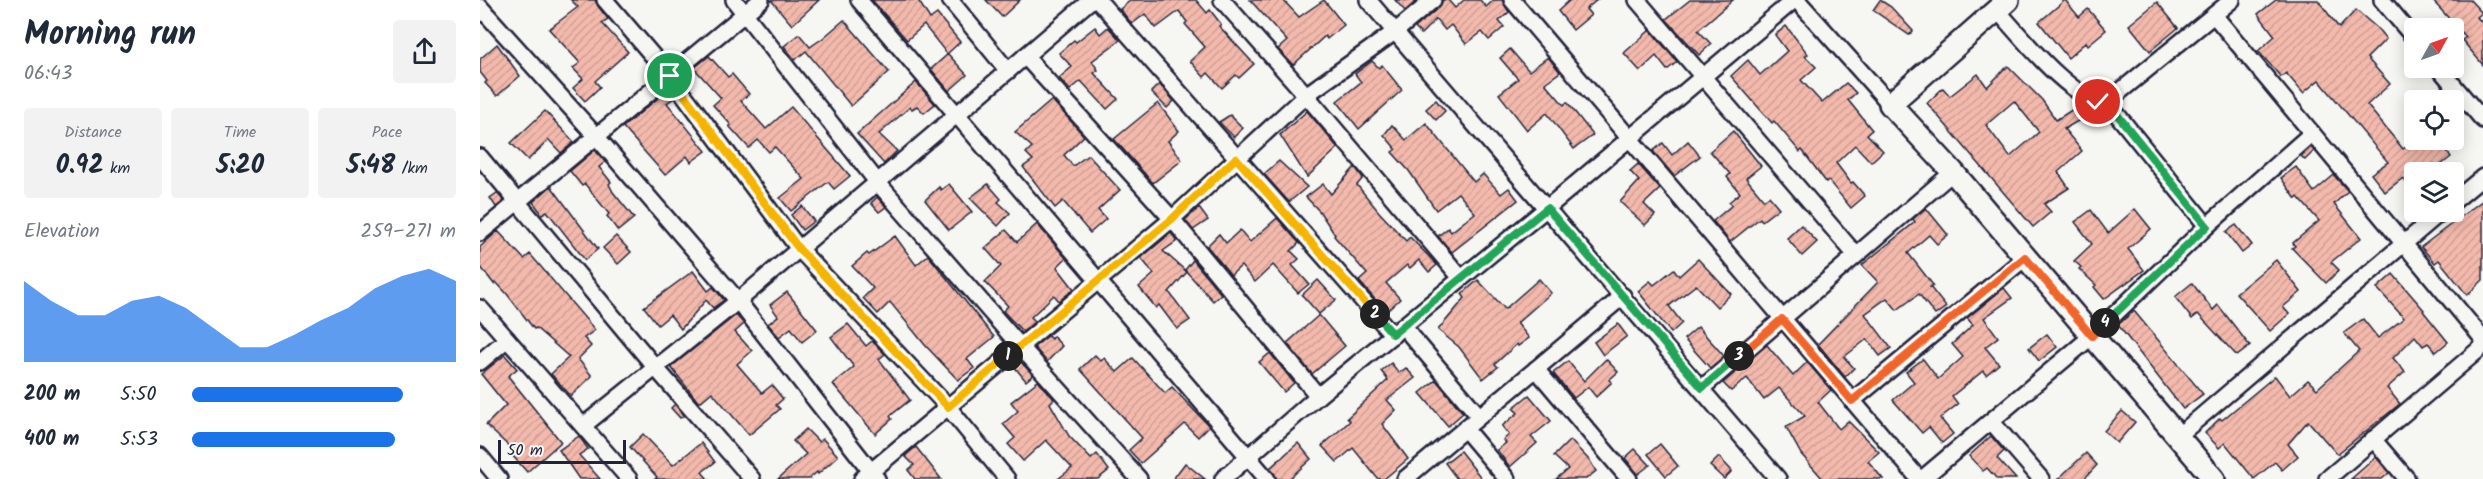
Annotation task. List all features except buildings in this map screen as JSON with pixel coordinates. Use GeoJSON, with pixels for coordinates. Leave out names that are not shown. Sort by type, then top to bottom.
{"type":"FeatureCollection","features":[{"type":"Feature","properties":{"kind":"street"},"geometry":{"type":"LineString","coordinates":[[605,0],[670,76],[799,249],[948,407],[1007,479]]}},
{"type":"Feature","properties":{"kind":"street"},"geometry":{"type":"LineString","coordinates":[[734,0],[878,183],[1139,479]]}},
{"type":"Feature","properties":{"kind":"street"},"geometry":{"type":"LineString","coordinates":[[480,233],[761,0]]}},
{"type":"Feature","properties":{"kind":"street"},"geometry":{"type":"LineString","coordinates":[[860,0],[1267,479]]}},
{"type":"Feature","properties":{"kind":"street"},"geometry":{"type":"LineString","coordinates":[[950,0],[1008,71]]}},
{"type":"Feature","properties":{"kind":"street"},"geometry":{"type":"LineString","coordinates":[[1222,0],[1461,278]]}},
{"type":"Feature","properties":{"kind":"street"},"geometry":{"type":"LineString","coordinates":[[1368,0],[1702,388],[1775,478]]}},
{"type":"Feature","properties":{"kind":"street"},"geometry":{"type":"LineString","coordinates":[[480,7],[596,136],[738,301],[870,477],[948,407],[1172,219],[1306,95],[1396,31],[1433,0]]}},
{"type":"Feature","properties":{"kind":"street"},"geometry":{"type":"LineString","coordinates":[[1512,0],[1920,479],[2092,336],[2207,226],[2312,133]]}},
{"type":"Feature","properties":{"kind":"street"},"geometry":{"type":"LineString","coordinates":[[1637,0],[1855,254]]}},
{"type":"Feature","properties":{"kind":"street"},"geometry":{"type":"LineString","coordinates":[[1223,479],[1317,396],[1796,0],[1953,172],[2214,479]]}},
{"type":"Feature","properties":{"kind":"street"},"geometry":{"type":"LineString","coordinates":[[1890,104],[2003,5],[2042,59],[2071,86],[2098,102],[2107,102],[2232,0]]}},
{"type":"Feature","properties":{"kind":"street"},"geometry":{"type":"LineString","coordinates":[[2382,0],[2404,26]]}},
{"type":"Feature","properties":{"kind":"street"},"geometry":{"type":"LineString","coordinates":[[583,426],[738,301],[1091,1],[1479,416]]}},
{"type":"Feature","properties":{"kind":"street"},"geometry":{"type":"LineString","coordinates":[[2214,15],[2483,339]]}},
{"type":"Feature","properties":{"kind":"street"},"geometry":{"type":"LineString","coordinates":[[1025,56],[1172,219],[1317,396]]}},
{"type":"Feature","properties":{"kind":"street"},"geometry":{"type":"LineString","coordinates":[[2447,78],[2483,120]]}},
{"type":"Feature","properties":{"kind":"street"},"geometry":{"type":"LineString","coordinates":[[2107,102],[2207,226]]}},
{"type":"Feature","properties":{"kind":"street"},"geometry":{"type":"LineString","coordinates":[[480,157],[655,367],[752,479]]}},
{"type":"Feature","properties":{"kind":"street"},"geometry":{"type":"LineString","coordinates":[[1702,388],[1953,172]]}},
{"type":"Feature","properties":{"kind":"street"},"geometry":{"type":"LineString","coordinates":[[2464,193],[2483,177]]}},
{"type":"Feature","properties":{"kind":"street"},"geometry":{"type":"LineString","coordinates":[[2178,436],[2428,222]]}},
{"type":"Feature","properties":{"kind":"street"},"geometry":{"type":"LineString","coordinates":[[1852,401],[2025,257]]}},
{"type":"Feature","properties":{"kind":"street"},"geometry":{"type":"LineString","coordinates":[[1405,479],[1623,296]]}},
{"type":"Feature","properties":{"kind":"street"},"geometry":{"type":"LineString","coordinates":[[480,308],[629,479]]}},
{"type":"Feature","properties":{"kind":"street"},"geometry":{"type":"LineString","coordinates":[[480,362],[507,339]]}},
{"type":"Feature","properties":{"kind":"street"},"geometry":{"type":"LineString","coordinates":[[2327,479],[2483,346]]}},
{"type":"Feature","properties":{"kind":"street"},"geometry":{"type":"LineString","coordinates":[[1536,369],[1629,479]]}},
{"type":"Feature","properties":{"kind":"street"},"geometry":{"type":"LineString","coordinates":[[1991,421],[2041,479]]}},
{"type":"Feature","properties":{"kind":"street"},"geometry":{"type":"LineString","coordinates":[[1465,429],[1507,479]]}},
{"type":"Feature","properties":{"kind":"street"},"geometry":{"type":"LineString","coordinates":[[2373,438],[2407,479]]}},
{"type":"Feature","properties":{"kind":"street"},"geometry":{"type":"LineString","coordinates":[[480,456],[499,479]]}},
{"type":"Feature","properties":{"kind":"route"},"geometry":{"type":"LineString","coordinates":[[670,76],[799,249],[948,407],[1172,219],[1236,158],[1393,334],[1547,208],[1702,388],[1782,319],[1852,401],[2025,257],[2092,336],[2207,226],[2107,102],[2098,102]]}}]}
